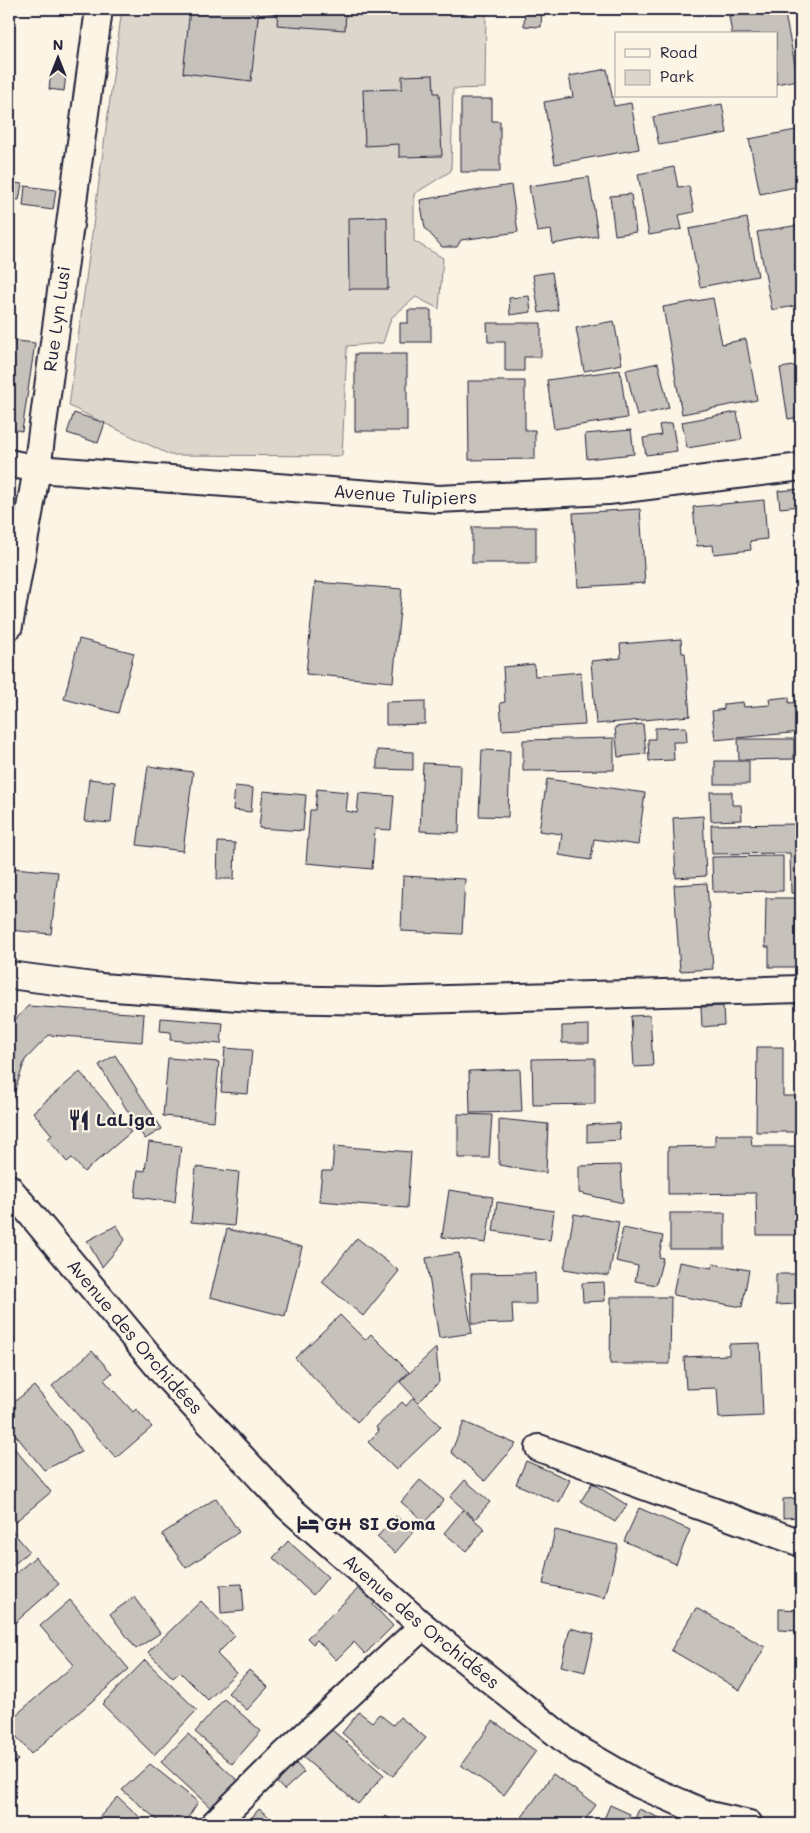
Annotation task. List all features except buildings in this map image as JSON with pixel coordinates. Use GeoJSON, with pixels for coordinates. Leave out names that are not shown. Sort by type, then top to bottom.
{"type":"FeatureCollection","features":[{"type":"Feature","properties":{"kind":"street","name":"Rue Lyn Lusi"},"geometry":{"type":"LineString","coordinates":[[9,626],[37,469],[99,9]]}},
{"type":"Feature","properties":{"kind":"street","name":"Avenue Tulipiers"},"geometry":{"type":"LineString","coordinates":[[9,463],[37,469],[438,499],[608,491],[801,467]]}},
{"type":"Feature","properties":{"kind":"street"},"geometry":{"type":"LineString","coordinates":[[9,975],[101,987],[276,1000],[380,1001],[801,988]]}},
{"type":"Feature","properties":{"kind":"street","name":"Avenue des Orchidées"},"geometry":{"type":"LineString","coordinates":[[9,1188],[166,1376],[288,1507],[423,1626],[574,1747],[638,1784],[709,1815],[749,1824]]}},
{"type":"Feature","properties":{"kind":"street"},"geometry":{"type":"LineString","coordinates":[[539,1448],[801,1543]]}},
{"type":"Feature","properties":{"kind":"street"},"geometry":{"type":"LineString","coordinates":[[214,1824],[284,1755],[423,1626]]}},
{"type":"Feature","properties":{"kind":"green space"},"geometry":{"type":"Polygon","coordinates":[[[122,9],[486,9],[485,88],[453,89],[451,171],[414,194],[414,241],[443,258],[439,309],[416,297],[391,318],[383,343],[347,346],[342,456],[170,455],[69,406],[122,9]]]}},
{"type":"Feature","properties":{"kind":"place","name":"LaLiga"},"geometry":{"type":"Point","coordinates":[79,1120]}},
{"type":"Feature","properties":{"kind":"place","name":"GH SI Goma"},"geometry":{"type":"Point","coordinates":[308,1524]}}]}
